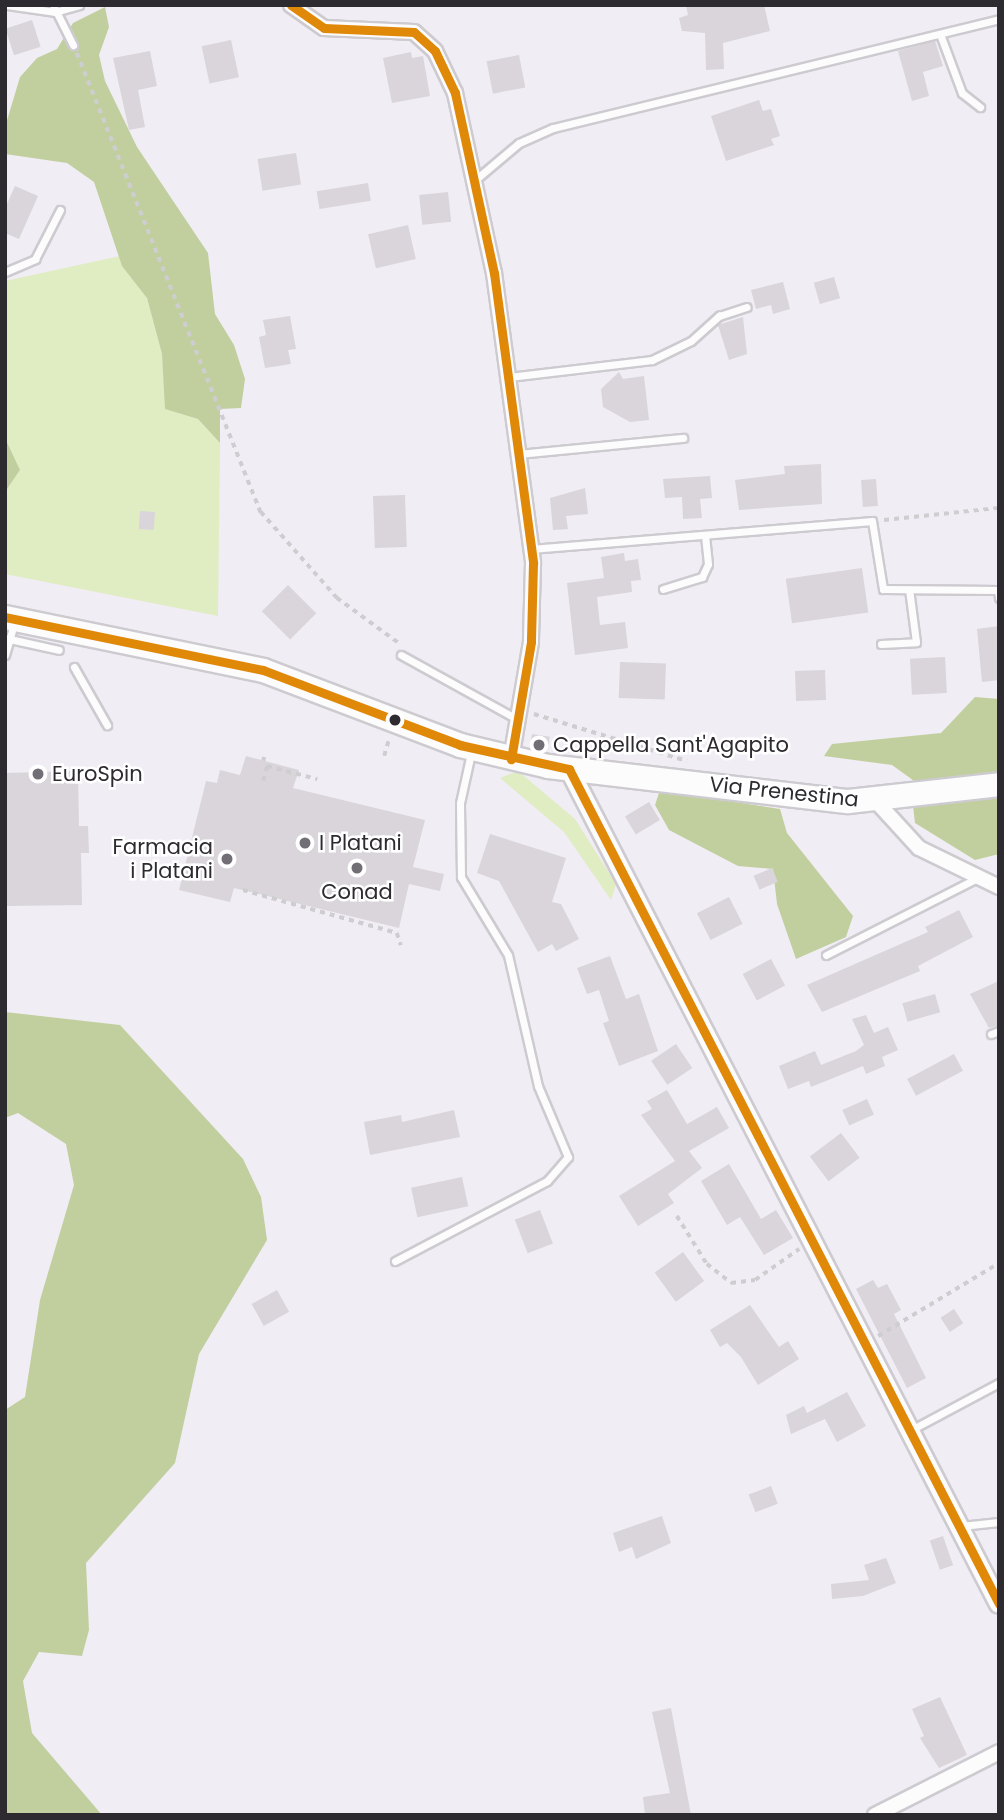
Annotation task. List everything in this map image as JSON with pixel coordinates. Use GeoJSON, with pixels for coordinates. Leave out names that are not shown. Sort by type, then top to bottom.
{"type":"FeatureCollection","features":[{"type":"Feature","properties":{"kind":"main road","name":"Via Prenestina"},"geometry":{"type":"LineString","coordinates":[[9,629],[263,670],[448,741],[511,759],[569,769],[875,800],[999,784]]}},
{"type":"Feature","properties":{"kind":"street"},"geometry":{"type":"LineString","coordinates":[[291,5],[324,28],[402,29],[424,39],[455,93],[474,181],[509,377],[531,549],[534,614],[522,715],[511,759]]}},
{"type":"Feature","properties":{"kind":"street"},"geometry":{"type":"LineString","coordinates":[[569,769],[999,1604]]}},
{"type":"Feature","properties":{"kind":"street"},"geometry":{"type":"LineString","coordinates":[[875,800],[919,848],[999,887]]}},
{"type":"Feature","properties":{"kind":"street"},"geometry":{"type":"LineString","coordinates":[[875,1815],[999,1752]]}},
{"type":"Feature","properties":{"kind":"lane"},"geometry":{"type":"LineString","coordinates":[[7,5],[54,8],[79,5]]}},
{"type":"Feature","properties":{"kind":"lane"},"geometry":{"type":"LineString","coordinates":[[54,8],[74,46]]}},
{"type":"Feature","properties":{"kind":"lane"},"geometry":{"type":"LineString","coordinates":[[474,181],[519,143],[553,128],[999,19]]}},
{"type":"Feature","properties":{"kind":"lane"},"geometry":{"type":"LineString","coordinates":[[940,34],[962,93],[979,107]]}},
{"type":"Feature","properties":{"kind":"lane"},"geometry":{"type":"LineString","coordinates":[[5,272],[35,259],[60,210]]}},
{"type":"Feature","properties":{"kind":"lane"},"geometry":{"type":"LineString","coordinates":[[509,377],[652,360],[691,341],[719,316],[747,307]]}},
{"type":"Feature","properties":{"kind":"lane"},"geometry":{"type":"LineString","coordinates":[[519,454],[682,438]]}},
{"type":"Feature","properties":{"kind":"lane"},"geometry":{"type":"LineString","coordinates":[[531,549],[872,521],[883,589],[998,590],[999,598]]}},
{"type":"Feature","properties":{"kind":"lane"},"geometry":{"type":"LineString","coordinates":[[663,589],[702,577],[708,564],[705,535]]}},
{"type":"Feature","properties":{"kind":"lane"},"geometry":{"type":"LineString","coordinates":[[880,644],[916,642],[909,589]]}},
{"type":"Feature","properties":{"kind":"lane"},"geometry":{"type":"LineString","coordinates":[[5,654],[9,629],[59,650]]}},
{"type":"Feature","properties":{"kind":"lane"},"geometry":{"type":"LineString","coordinates":[[401,655],[522,715]]}},
{"type":"Feature","properties":{"kind":"lane"},"geometry":{"type":"LineString","coordinates":[[74,667],[107,725]]}},
{"type":"Feature","properties":{"kind":"lane"},"geometry":{"type":"LineString","coordinates":[[395,1261],[539,1185],[566,1163],[567,1152],[535,1076],[519,989],[499,937],[461,877],[460,803],[472,748]]}},
{"type":"Feature","properties":{"kind":"lane"},"geometry":{"type":"LineString","coordinates":[[826,955],[981,876]]}},
{"type":"Feature","properties":{"kind":"lane"},"geometry":{"type":"LineString","coordinates":[[908,1431],[999,1383]]}},
{"type":"Feature","properties":{"kind":"lane"},"geometry":{"type":"LineString","coordinates":[[958,1526],[999,1522]]}},
{"type":"Feature","properties":{"kind":"path"},"geometry":{"type":"LineString","coordinates":[[74,46],[220,409],[248,489],[275,534],[337,598],[409,650]]}},
{"type":"Feature","properties":{"kind":"path"},"geometry":{"type":"LineString","coordinates":[[872,521],[999,508]]}},
{"type":"Feature","properties":{"kind":"path"},"geometry":{"type":"LineString","coordinates":[[522,715],[696,764]]}},
{"type":"Feature","properties":{"kind":"path"},"geometry":{"type":"LineString","coordinates":[[384,756],[390,736]]}},
{"type":"Feature","properties":{"kind":"path"},"geometry":{"type":"LineString","coordinates":[[263,781],[267,766],[317,779]]}},
{"type":"Feature","properties":{"kind":"path"},"geometry":{"type":"LineString","coordinates":[[243,890],[397,933],[401,945]]}},
{"type":"Feature","properties":{"kind":"path"},"geometry":{"type":"LineString","coordinates":[[677,1216],[707,1264],[731,1283],[755,1280],[810,1241]]}},
{"type":"Feature","properties":{"kind":"path"},"geometry":{"type":"LineString","coordinates":[[863,1343],[999,1263]]}},
{"type":"Feature","properties":{"kind":"green space"},"geometry":{"type":"Polygon","coordinates":[[[105,7],[109,27],[99,55],[105,81],[137,147],[208,253],[215,314],[234,345],[245,379],[241,408],[220,409],[220,443],[198,419],[165,409],[162,354],[147,298],[122,266],[94,182],[67,163],[5,154],[5,127],[20,77],[37,58],[57,49],[73,23],[105,7]]]}},
{"type":"Feature","properties":{"kind":"green space"},"geometry":{"type":"Polygon","coordinates":[[[120,256],[147,298],[162,354],[166,409],[198,419],[220,443],[218,616],[5,574],[5,492],[20,470],[5,438],[5,281],[120,256]]]}},
{"type":"Feature","properties":{"kind":"green space"},"geometry":{"type":"Polygon","coordinates":[[[5,438],[20,470],[5,492],[5,438]]]}},
{"type":"Feature","properties":{"kind":"green space"},"geometry":{"type":"Polygon","coordinates":[[[975,697],[999,699],[999,779],[917,783],[892,765],[824,756],[832,744],[941,733],[975,697]]]}},
{"type":"Feature","properties":{"kind":"green space"},"geometry":{"type":"Polygon","coordinates":[[[518,771],[575,819],[616,884],[611,900],[564,832],[500,778],[518,771]]]}},
{"type":"Feature","properties":{"kind":"green space"},"geometry":{"type":"Polygon","coordinates":[[[660,790],[780,809],[787,833],[853,916],[846,937],[796,959],[777,904],[773,869],[738,866],[669,830],[655,805],[660,790]]]}},
{"type":"Feature","properties":{"kind":"green space"},"geometry":{"type":"Polygon","coordinates":[[[999,792],[999,854],[975,860],[915,823],[913,806],[999,792]]]}},
{"type":"Feature","properties":{"kind":"green space"},"geometry":{"type":"Polygon","coordinates":[[[5,1012],[120,1025],[243,1159],[261,1197],[267,1240],[199,1354],[175,1463],[86,1563],[89,1630],[82,1656],[39,1652],[23,1681],[32,1733],[102,1815],[5,1815],[5,1410],[25,1397],[40,1300],[74,1185],[66,1144],[18,1113],[5,1118],[5,1012]]]}},
{"type":"Feature","properties":{"kind":"building"},"geometry":{"type":"Polygon","coordinates":[[[686,5],[764,5],[770,31],[723,43],[724,69],[706,70],[705,33],[682,31],[679,18],[688,15],[686,5]]]}},
{"type":"Feature","properties":{"kind":"building"},"geometry":{"type":"Polygon","coordinates":[[[32,20],[41,47],[14,55],[5,29],[32,20]]]}},
{"type":"Feature","properties":{"kind":"building"},"geometry":{"type":"Polygon","coordinates":[[[231,40],[239,77],[210,83],[202,46],[231,40]]]}},
{"type":"Feature","properties":{"kind":"building"},"geometry":{"type":"Polygon","coordinates":[[[935,41],[943,66],[923,72],[929,96],[912,101],[898,51],[935,41]]]}},
{"type":"Feature","properties":{"kind":"building"},"geometry":{"type":"Polygon","coordinates":[[[150,51],[157,86],[138,90],[145,127],[129,130],[113,58],[150,51]]]}},
{"type":"Feature","properties":{"kind":"building"},"geometry":{"type":"Polygon","coordinates":[[[411,52],[412,58],[423,56],[430,96],[392,103],[383,58],[411,52]]]}},
{"type":"Feature","properties":{"kind":"building"},"geometry":{"type":"Polygon","coordinates":[[[519,55],[525,87],[493,94],[487,61],[519,55]]]}},
{"type":"Feature","properties":{"kind":"building"},"geometry":{"type":"Polygon","coordinates":[[[759,100],[763,111],[771,109],[780,136],[771,139],[774,145],[726,161],[711,116],[759,100]]]}},
{"type":"Feature","properties":{"kind":"building"},"geometry":{"type":"Polygon","coordinates":[[[296,153],[301,185],[262,191],[257,159],[296,153]]]}},
{"type":"Feature","properties":{"kind":"building"},"geometry":{"type":"Polygon","coordinates":[[[368,183],[371,201],[319,209],[317,191],[368,183]]]}},
{"type":"Feature","properties":{"kind":"building"},"geometry":{"type":"Polygon","coordinates":[[[15,186],[38,196],[19,239],[5,233],[5,208],[15,186]]]}},
{"type":"Feature","properties":{"kind":"building"},"geometry":{"type":"Polygon","coordinates":[[[448,192],[451,222],[422,225],[419,195],[448,192]]]}},
{"type":"Feature","properties":{"kind":"building"},"geometry":{"type":"Polygon","coordinates":[[[408,225],[416,259],[376,268],[368,234],[408,225]]]}},
{"type":"Feature","properties":{"kind":"building"},"geometry":{"type":"Polygon","coordinates":[[[834,277],[840,298],[820,304],[814,283],[834,277]]]}},
{"type":"Feature","properties":{"kind":"building"},"geometry":{"type":"Polygon","coordinates":[[[783,282],[790,309],[773,314],[771,305],[756,309],[751,290],[783,282]]]}},
{"type":"Feature","properties":{"kind":"building"},"geometry":{"type":"Polygon","coordinates":[[[290,316],[296,349],[288,350],[291,364],[265,368],[259,337],[266,335],[263,320],[290,316]]]}},
{"type":"Feature","properties":{"kind":"building"},"geometry":{"type":"Polygon","coordinates":[[[743,317],[747,354],[729,360],[718,325],[743,317]]]}},
{"type":"Feature","properties":{"kind":"building"},"geometry":{"type":"Polygon","coordinates":[[[619,372],[623,379],[644,376],[649,420],[630,422],[603,407],[601,389],[619,372]]]}},
{"type":"Feature","properties":{"kind":"building"},"geometry":{"type":"Polygon","coordinates":[[[821,464],[822,504],[739,510],[735,480],[785,474],[784,466],[821,464]]]}},
{"type":"Feature","properties":{"kind":"building"},"geometry":{"type":"Polygon","coordinates":[[[710,476],[712,498],[700,499],[702,518],[683,519],[682,497],[665,498],[663,479],[710,476]]]}},
{"type":"Feature","properties":{"kind":"building"},"geometry":{"type":"Polygon","coordinates":[[[876,479],[878,506],[863,507],[861,480],[876,479]]]}},
{"type":"Feature","properties":{"kind":"building"},"geometry":{"type":"Polygon","coordinates":[[[585,488],[588,514],[566,516],[568,529],[553,530],[550,498],[585,488]]]}},
{"type":"Feature","properties":{"kind":"building"},"geometry":{"type":"Polygon","coordinates":[[[405,495],[407,547],[375,548],[373,496],[405,495]]]}},
{"type":"Feature","properties":{"kind":"building"},"geometry":{"type":"Polygon","coordinates":[[[140,511],[155,512],[154,530],[139,529],[140,511]]]}},
{"type":"Feature","properties":{"kind":"building"},"geometry":{"type":"Polygon","coordinates":[[[624,553],[625,561],[638,559],[641,580],[631,581],[632,592],[597,597],[600,625],[625,622],[628,648],[575,655],[567,583],[604,578],[601,557],[624,553]]]}},
{"type":"Feature","properties":{"kind":"building"},"geometry":{"type":"Polygon","coordinates":[[[862,568],[868,613],[792,623],[786,579],[862,568]]]}},
{"type":"Feature","properties":{"kind":"building"},"geometry":{"type":"Polygon","coordinates":[[[288,585],[316,613],[290,639],[262,611],[288,585]]]}},
{"type":"Feature","properties":{"kind":"building"},"geometry":{"type":"Polygon","coordinates":[[[999,626],[999,680],[982,682],[977,629],[999,626]]]}},
{"type":"Feature","properties":{"kind":"building"},"geometry":{"type":"Polygon","coordinates":[[[945,657],[947,693],[912,695],[910,659],[945,657]]]}},
{"type":"Feature","properties":{"kind":"building"},"geometry":{"type":"Polygon","coordinates":[[[620,662],[666,664],[665,700],[619,698],[620,662]]]}},
{"type":"Feature","properties":{"kind":"building"},"geometry":{"type":"Polygon","coordinates":[[[825,670],[826,700],[796,701],[795,671],[825,670]]]}},
{"type":"Feature","properties":{"kind":"building","name":"Cappella Sant'Agapito"},"geometry":{"type":"Polygon","coordinates":[[[532,734],[550,737],[548,750],[530,747],[532,734]]]}},
{"type":"Feature","properties":{"kind":"building","name":"I Platani"},"geometry":{"type":"Polygon","coordinates":[[[246,756],[299,770],[293,788],[425,820],[413,867],[444,874],[440,891],[409,884],[399,928],[234,888],[230,902],[179,890],[206,781],[217,783],[220,770],[240,775],[246,756]]]}},
{"type":"Feature","properties":{"kind":"building"},"geometry":{"type":"Polygon","coordinates":[[[78,771],[79,826],[88,826],[89,853],[81,853],[82,905],[5,906],[5,773],[78,771]]]}},
{"type":"Feature","properties":{"kind":"building"},"geometry":{"type":"Polygon","coordinates":[[[649,802],[660,820],[636,834],[625,816],[649,802]]]}},
{"type":"Feature","properties":{"kind":"building"},"geometry":{"type":"Polygon","coordinates":[[[490,834],[566,858],[552,902],[561,904],[579,939],[556,951],[552,944],[538,952],[499,881],[477,873],[490,834]]]}},
{"type":"Feature","properties":{"kind":"building"},"geometry":{"type":"Polygon","coordinates":[[[772,868],[778,882],[759,890],[754,876],[772,868]]]}},
{"type":"Feature","properties":{"kind":"building"},"geometry":{"type":"Polygon","coordinates":[[[729,897],[743,924],[711,940],[697,913],[729,897]]]}},
{"type":"Feature","properties":{"kind":"building"},"geometry":{"type":"Polygon","coordinates":[[[959,910],[973,937],[918,966],[920,971],[822,1012],[807,985],[928,932],[925,927],[959,910]]]}},
{"type":"Feature","properties":{"kind":"building"},"geometry":{"type":"Polygon","coordinates":[[[610,956],[626,999],[639,994],[658,1051],[619,1066],[603,1023],[609,1021],[599,990],[587,994],[577,968],[610,956]]]}},
{"type":"Feature","properties":{"kind":"building"},"geometry":{"type":"Polygon","coordinates":[[[771,959],[785,985],[757,1001],[743,974],[771,959]]]}},
{"type":"Feature","properties":{"kind":"building"},"geometry":{"type":"Polygon","coordinates":[[[999,981],[999,1025],[989,1028],[970,994],[999,981]]]}},
{"type":"Feature","properties":{"kind":"building"},"geometry":{"type":"Polygon","coordinates":[[[935,994],[940,1012],[908,1022],[902,1003],[935,994]]]}},
{"type":"Feature","properties":{"kind":"building"},"geometry":{"type":"Polygon","coordinates":[[[866,1015],[874,1033],[888,1027],[898,1050],[882,1057],[885,1066],[866,1074],[863,1066],[811,1087],[809,1081],[788,1089],[779,1066],[815,1051],[821,1065],[856,1051],[864,1045],[852,1019],[866,1015]]]}},
{"type":"Feature","properties":{"kind":"building"},"geometry":{"type":"Polygon","coordinates":[[[676,1044],[692,1068],[667,1085],[651,1061],[676,1044]]]}},
{"type":"Feature","properties":{"kind":"building"},"geometry":{"type":"Polygon","coordinates":[[[954,1054],[963,1071],[916,1096],[907,1079],[954,1054]]]}},
{"type":"Feature","properties":{"kind":"building"},"geometry":{"type":"Polygon","coordinates":[[[667,1090],[687,1124],[717,1107],[729,1128],[689,1151],[702,1168],[668,1194],[674,1203],[638,1226],[619,1196],[675,1161],[641,1115],[652,1109],[647,1101],[667,1090]]]}},
{"type":"Feature","properties":{"kind":"building"},"geometry":{"type":"Polygon","coordinates":[[[867,1099],[874,1115],[849,1126],[842,1110],[867,1099]]]}},
{"type":"Feature","properties":{"kind":"building"},"geometry":{"type":"Polygon","coordinates":[[[454,1110],[460,1137],[370,1155],[364,1122],[401,1115],[402,1122],[454,1110]]]}},
{"type":"Feature","properties":{"kind":"building"},"geometry":{"type":"Polygon","coordinates":[[[841,1133],[860,1158],[829,1181],[810,1156],[841,1133]]]}},
{"type":"Feature","properties":{"kind":"building"},"geometry":{"type":"Polygon","coordinates":[[[729,1164],[761,1219],[776,1210],[793,1238],[764,1255],[740,1217],[727,1225],[701,1181],[729,1164]]]}},
{"type":"Feature","properties":{"kind":"building"},"geometry":{"type":"Polygon","coordinates":[[[462,1177],[468,1206],[417,1217],[411,1188],[462,1177]]]}},
{"type":"Feature","properties":{"kind":"building"},"geometry":{"type":"Polygon","coordinates":[[[540,1210],[553,1244],[528,1253],[515,1220],[540,1210]]]}},
{"type":"Feature","properties":{"kind":"building"},"geometry":{"type":"Polygon","coordinates":[[[683,1252],[704,1281],[676,1302],[655,1273],[683,1252]]]}},
{"type":"Feature","properties":{"kind":"building"},"geometry":{"type":"Polygon","coordinates":[[[873,1280],[878,1288],[887,1284],[901,1310],[894,1314],[926,1378],[907,1388],[856,1289],[873,1280]]]}},
{"type":"Feature","properties":{"kind":"building"},"geometry":{"type":"Polygon","coordinates":[[[277,1290],[289,1312],[264,1326],[252,1304],[277,1290]]]}},
{"type":"Feature","properties":{"kind":"building"},"geometry":{"type":"Polygon","coordinates":[[[750,1305],[779,1347],[788,1341],[799,1359],[758,1385],[741,1357],[727,1343],[720,1347],[710,1330],[750,1305]]]}},
{"type":"Feature","properties":{"kind":"building"},"geometry":{"type":"Polygon","coordinates":[[[954,1309],[963,1323],[950,1332],[941,1318],[954,1309]]]}},
{"type":"Feature","properties":{"kind":"building"},"geometry":{"type":"Polygon","coordinates":[[[847,1392],[866,1426],[837,1442],[825,1419],[791,1434],[786,1415],[804,1406],[807,1413],[847,1392]]]}},
{"type":"Feature","properties":{"kind":"building"},"geometry":{"type":"Polygon","coordinates":[[[771,1486],[778,1504],[755,1512],[749,1495],[771,1486]]]}},
{"type":"Feature","properties":{"kind":"building"},"geometry":{"type":"Polygon","coordinates":[[[662,1516],[671,1543],[636,1559],[632,1547],[619,1552],[613,1533],[662,1516]]]}},
{"type":"Feature","properties":{"kind":"building"},"geometry":{"type":"Polygon","coordinates":[[[943,1536],[953,1565],[940,1570],[930,1541],[943,1536]]]}},
{"type":"Feature","properties":{"kind":"building"},"geometry":{"type":"Polygon","coordinates":[[[886,1558],[896,1583],[863,1596],[832,1599],[831,1584],[869,1580],[864,1565],[886,1558]]]}},
{"type":"Feature","properties":{"kind":"building"},"geometry":{"type":"Polygon","coordinates":[[[940,1697],[967,1755],[939,1768],[920,1738],[924,1736],[912,1709],[940,1697]]]}},
{"type":"Feature","properties":{"kind":"building"},"geometry":{"type":"Polygon","coordinates":[[[671,1708],[691,1815],[645,1815],[643,1797],[670,1793],[652,1712],[671,1708]]]}},
{"type":"Feature","properties":{"kind":"transit line"},"geometry":{"type":"LineString","coordinates":[[291,5],[324,28],[414,32],[435,51],[455,93],[494,273],[533,563],[531,642],[511,759]]}},
{"type":"Feature","properties":{"kind":"transit line"},"geometry":{"type":"LineString","coordinates":[[5,617],[263,670],[460,745],[569,769],[999,1604]]}},
{"type":"Feature","properties":{"kind":"place","name":"Cappella Sant'Agapito"},"geometry":{"type":"Point","coordinates":[539,745]}},
{"type":"Feature","properties":{"kind":"place","name":"EuroSpin"},"geometry":{"type":"Point","coordinates":[38,774]}},
{"type":"Feature","properties":{"kind":"place","name":"I Platani"},"geometry":{"type":"Point","coordinates":[305,843]}},
{"type":"Feature","properties":{"kind":"place","name":"Farmacia i Platani"},"geometry":{"type":"Point","coordinates":[227,859]}},
{"type":"Feature","properties":{"kind":"place","name":"Conad"},"geometry":{"type":"Point","coordinates":[357,868]}}]}
